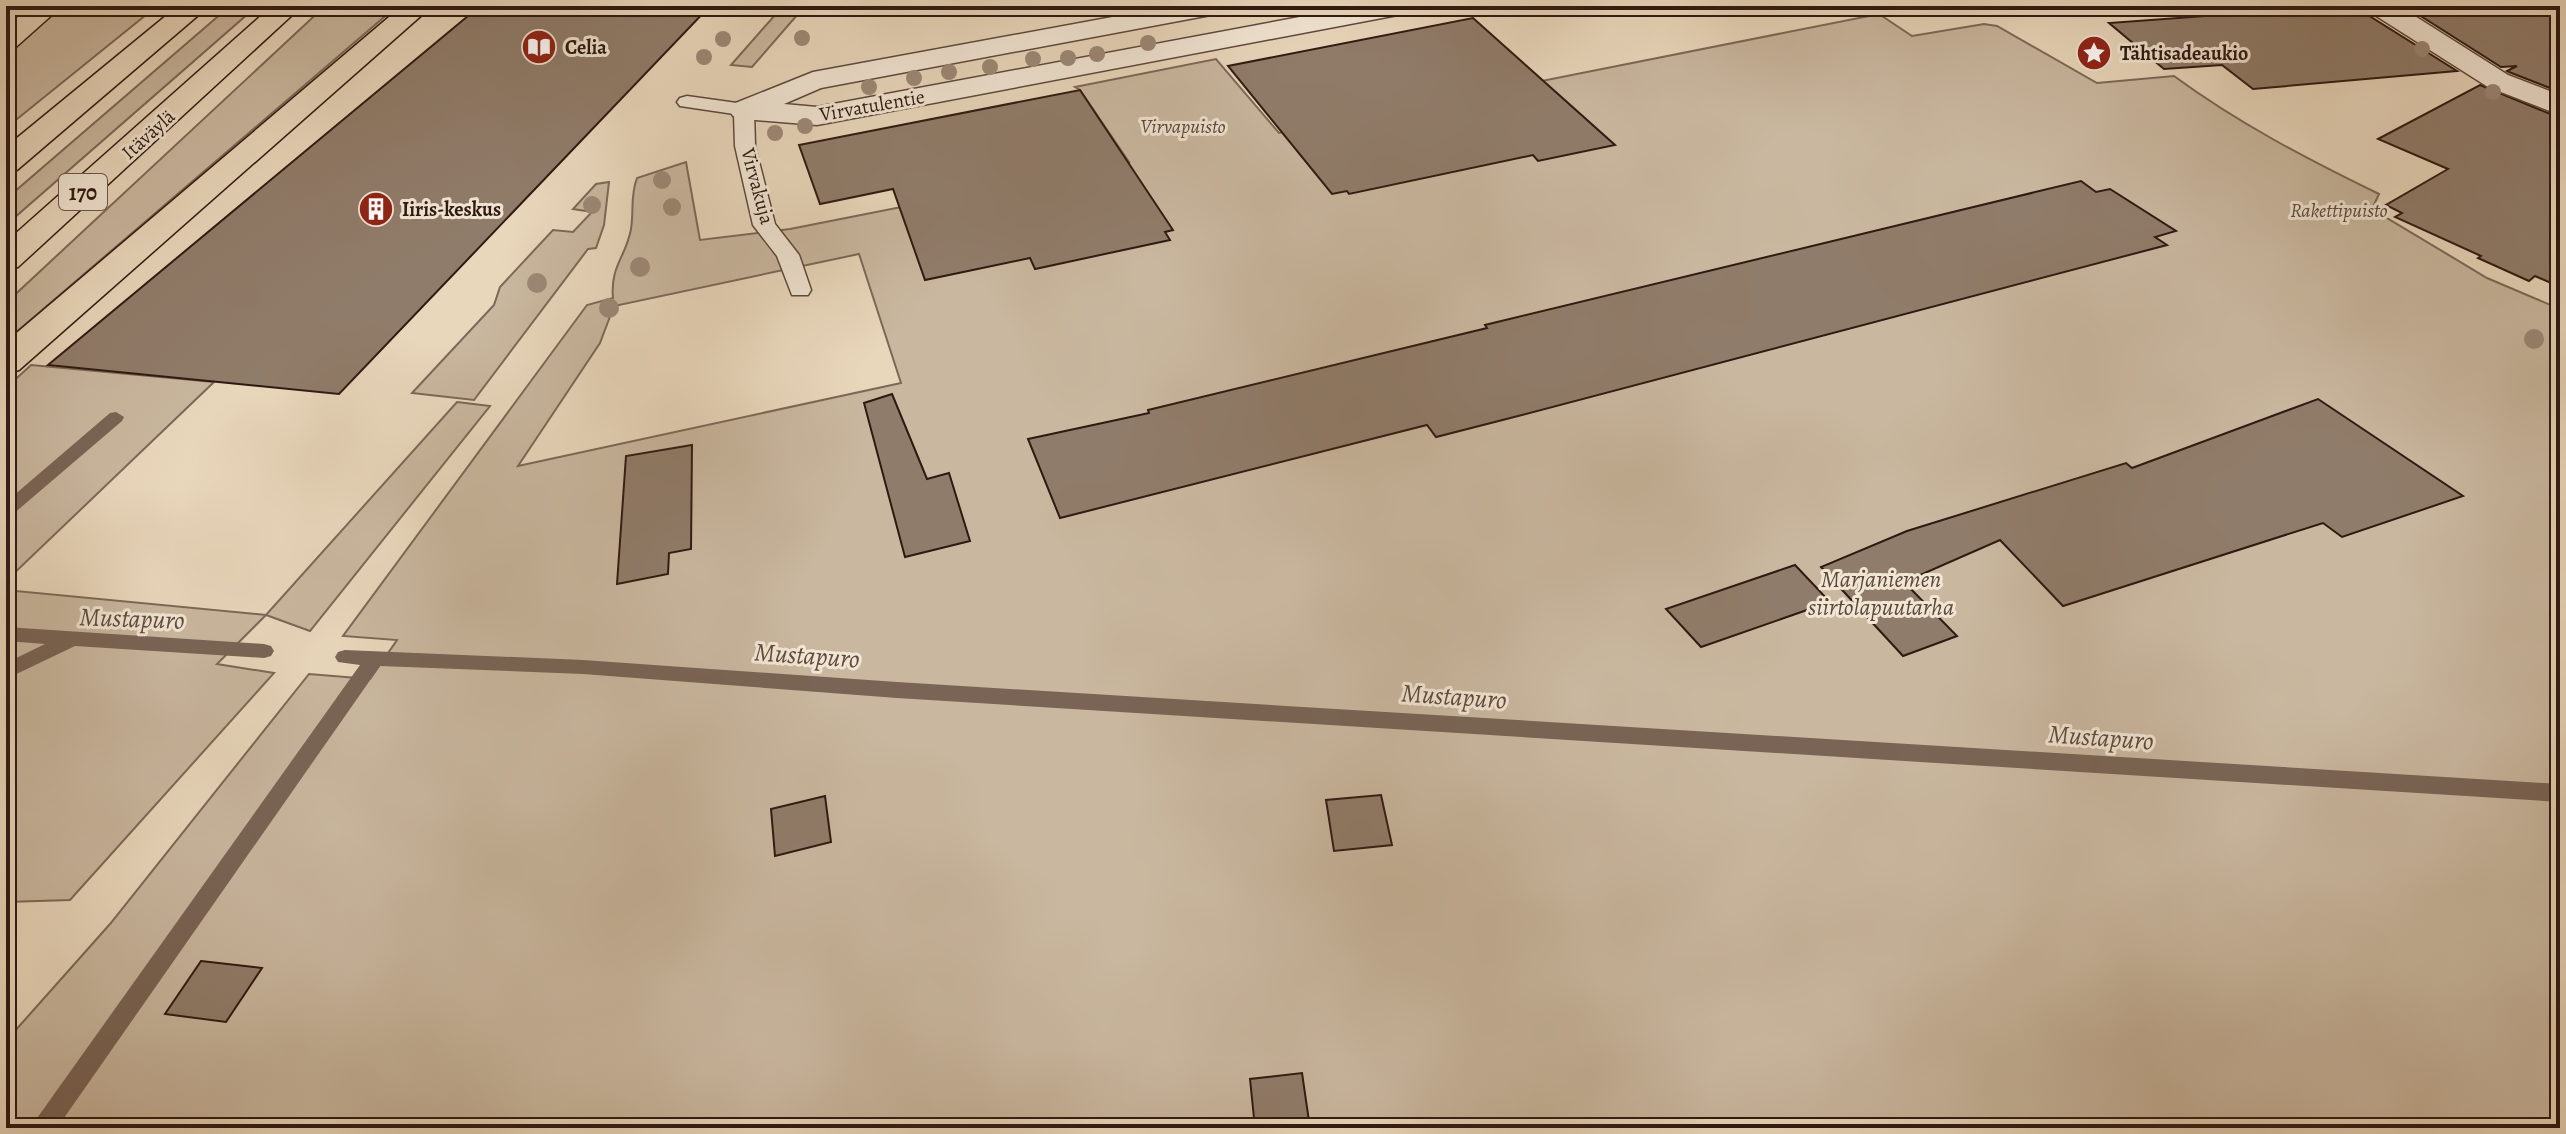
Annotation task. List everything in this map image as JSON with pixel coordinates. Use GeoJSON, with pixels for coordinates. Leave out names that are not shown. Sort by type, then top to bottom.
{"type":"FeatureCollection","features":[{"type":"Feature","properties":{"kind":"highway"},"geometry":{"type":"LineString","coordinates":[[6,41],[48,6]]}},
{"type":"Feature","properties":{"kind":"highway"},"geometry":{"type":"LineString","coordinates":[[6,163],[195,6]]}},
{"type":"Feature","properties":{"kind":"highway","name":"Itäväylä"},"geometry":{"type":"LineString","coordinates":[[6,260],[288,6]]}},
{"type":"Feature","properties":{"kind":"highway"},"geometry":{"type":"LineString","coordinates":[[6,362],[418,6]]}},
{"type":"Feature","properties":{"kind":"street","name":"Virvatulentie"},"geometry":{"type":"LineString","coordinates":[[744,110],[813,81],[1216,6]]}},
{"type":"Feature","properties":{"kind":"street","name":"Virvatulentie"},"geometry":{"type":"LineString","coordinates":[[744,110],[817,116],[1403,6]]}},
{"type":"Feature","properties":{"kind":"street"},"geometry":{"type":"LineString","coordinates":[[2380,6],[2498,81],[2560,106]]}},
{"type":"Feature","properties":{"kind":"street"},"geometry":{"type":"LineString","coordinates":[[1158,16],[1183,47]]}},
{"type":"Feature","properties":{"kind":"lane"},"geometry":{"type":"LineString","coordinates":[[687,102],[744,110]]}},
{"type":"Feature","properties":{"kind":"lane","name":"Virvakuja"},"geometry":{"type":"LineString","coordinates":[[744,110],[745,146],[764,225],[788,255],[800,290]]}},
{"type":"Feature","properties":{"kind":"green space"},"geometry":{"type":"Polygon","coordinates":[[[62,6],[157,6],[6,128],[6,54],[62,6]]]}},
{"type":"Feature","properties":{"kind":"green space"},"geometry":{"type":"Polygon","coordinates":[[[230,6],[257,6],[6,225],[6,199],[230,6]]]}},
{"type":"Feature","properties":{"kind":"green space"},"geometry":{"type":"Polygon","coordinates":[[[325,6],[397,6],[6,341],[6,303],[325,6]]]}},
{"type":"Feature","properties":{"kind":"green space"},"geometry":{"type":"Polygon","coordinates":[[[783,6],[805,6],[752,67],[731,65],[783,6]]]}},
{"type":"Feature","properties":{"kind":"green space","name":"Marjaniemen siirtolapuutarha"},"geometry":{"type":"Polygon","coordinates":[[[1879,14],[1912,36],[1984,24],[1997,26],[2097,83],[2174,76],[2274,140],[2379,194],[2372,209],[2487,278],[2560,309],[2560,1128],[6,1128],[6,1041],[110,924],[309,674],[370,679],[397,640],[343,636],[587,305],[613,298],[616,269],[631,229],[637,178],[686,162],[700,240],[790,229],[1129,162],[1075,87],[1216,59],[1279,133],[1879,14]],[[859,254],[614,306],[600,343],[518,466],[901,383],[859,254]]]}},
{"type":"Feature","properties":{"kind":"green space"},"geometry":{"type":"Polygon","coordinates":[[[609,182],[604,225],[596,248],[588,249],[474,400],[412,393],[494,305],[500,287],[553,230],[573,232],[592,212],[573,209],[596,184],[609,182]]]}},
{"type":"Feature","properties":{"kind":"green space"},"geometry":{"type":"Polygon","coordinates":[[[31,365],[214,382],[6,581],[6,388],[31,365]]]}},
{"type":"Feature","properties":{"kind":"green space"},"geometry":{"type":"Polygon","coordinates":[[[457,402],[490,406],[310,631],[266,615],[457,402]]]}},
{"type":"Feature","properties":{"kind":"green space"},"geometry":{"type":"Polygon","coordinates":[[[6,590],[266,615],[217,664],[274,673],[70,900],[6,902],[6,590]]]}},
{"type":"Feature","properties":{"kind":"building","name":"Iiris-keskus"},"geometry":{"type":"Polygon","coordinates":[[[480,6],[710,6],[339,394],[48,365],[480,6]]]}},
{"type":"Feature","properties":{"kind":"building"},"geometry":{"type":"Polygon","coordinates":[[[2363,6],[2368,15],[2457,71],[2253,89],[2222,65],[2164,69],[2109,23],[2363,6]]]}},
{"type":"Feature","properties":{"kind":"building"},"geometry":{"type":"Polygon","coordinates":[[[2405,6],[2464,6],[2480,16],[2560,10],[2560,92],[2507,71],[2517,66],[2501,67],[2405,6]]]}},
{"type":"Feature","properties":{"kind":"building"},"geometry":{"type":"Polygon","coordinates":[[[1473,18],[1615,145],[1538,161],[1533,155],[1349,194],[1347,191],[1332,194],[1228,66],[1473,18]]]}},
{"type":"Feature","properties":{"kind":"building"},"geometry":{"type":"Polygon","coordinates":[[[2480,85],[2560,118],[2560,287],[2535,276],[2529,281],[2478,258],[2481,256],[2395,217],[2402,213],[2386,205],[2448,169],[2378,139],[2480,85]]]}},
{"type":"Feature","properties":{"kind":"building"},"geometry":{"type":"Polygon","coordinates":[[[1080,90],[1173,230],[1165,232],[1170,240],[1035,269],[1030,258],[925,280],[893,189],[820,204],[799,145],[1080,90]]]}},
{"type":"Feature","properties":{"kind":"building"},"geometry":{"type":"Polygon","coordinates":[[[2081,181],[2096,192],[2110,189],[2176,231],[2155,237],[2167,245],[1522,415],[1436,437],[1427,425],[1060,518],[1028,439],[1149,413],[1148,410],[1487,328],[1485,325],[2081,181]]]}},
{"type":"Feature","properties":{"kind":"building"},"geometry":{"type":"Polygon","coordinates":[[[892,394],[927,479],[949,473],[970,541],[905,557],[864,403],[892,394]]]}},
{"type":"Feature","properties":{"kind":"building"},"geometry":{"type":"Polygon","coordinates":[[[2318,399],[2463,496],[2342,537],[2323,523],[2063,606],[2000,540],[1904,582],[1957,636],[1903,656],[1821,567],[1907,531],[2126,463],[2132,468],[2318,399]]]}},
{"type":"Feature","properties":{"kind":"building"},"geometry":{"type":"Polygon","coordinates":[[[692,445],[691,549],[669,553],[668,574],[617,584],[626,456],[692,445]]]}},
{"type":"Feature","properties":{"kind":"building"},"geometry":{"type":"Polygon","coordinates":[[[1795,565],[1830,602],[1701,647],[1666,609],[1795,565]]]}},
{"type":"Feature","properties":{"kind":"building"},"geometry":{"type":"Polygon","coordinates":[[[1381,795],[1392,845],[1334,851],[1326,800],[1381,795]]]}},
{"type":"Feature","properties":{"kind":"building"},"geometry":{"type":"Polygon","coordinates":[[[825,796],[831,842],[775,856],[771,809],[825,796]]]}},
{"type":"Feature","properties":{"kind":"building"},"geometry":{"type":"Polygon","coordinates":[[[201,961],[262,968],[226,1022],[165,1014],[201,961]]]}},
{"type":"Feature","properties":{"kind":"building"},"geometry":{"type":"Polygon","coordinates":[[[1302,1073],[1310,1128],[1255,1128],[1250,1079],[1302,1073]]]}},
{"type":"Feature","properties":{"kind":"waterway"},"geometry":{"type":"LineString","coordinates":[[6,511],[116,417]]}},
{"type":"Feature","properties":{"kind":"waterway","name":"Mustapuro"},"geometry":{"type":"LineString","coordinates":[[6,634],[264,651]]}},
{"type":"Feature","properties":{"kind":"waterway","name":"Mustapuro"},"geometry":{"type":"LineString","coordinates":[[6,672],[71,639]]}},
{"type":"Feature","properties":{"kind":"waterway","name":"Mustapuro"},"geometry":{"type":"LineString","coordinates":[[345,657],[375,658]]}},
{"type":"Feature","properties":{"kind":"waterway"},"geometry":{"type":"LineString","coordinates":[[42,1128],[375,658]]}},
{"type":"Feature","properties":{"kind":"waterway","name":"Mustapuro"},"geometry":{"type":"LineString","coordinates":[[375,658],[583,667],[897,690],[2560,793]]}},
{"type":"Feature","properties":{"kind":"place","name":"Celia"},"geometry":{"type":"Point","coordinates":[539,47]}},
{"type":"Feature","properties":{"kind":"place","name":"Tähtisadeaukio"},"geometry":{"type":"Point","coordinates":[2094,53]}},
{"type":"Feature","properties":{"kind":"place","name":"Iiris-keskus"},"geometry":{"type":"Point","coordinates":[376,209]}},
{"type":"Feature","properties":{"kind":"park label","name":"Virvapuisto"},"geometry":{"type":"Point","coordinates":[1183,126]}},
{"type":"Feature","properties":{"kind":"park label","name":"Rakettipuisto"},"geometry":{"type":"Point","coordinates":[2339,210]}}]}
